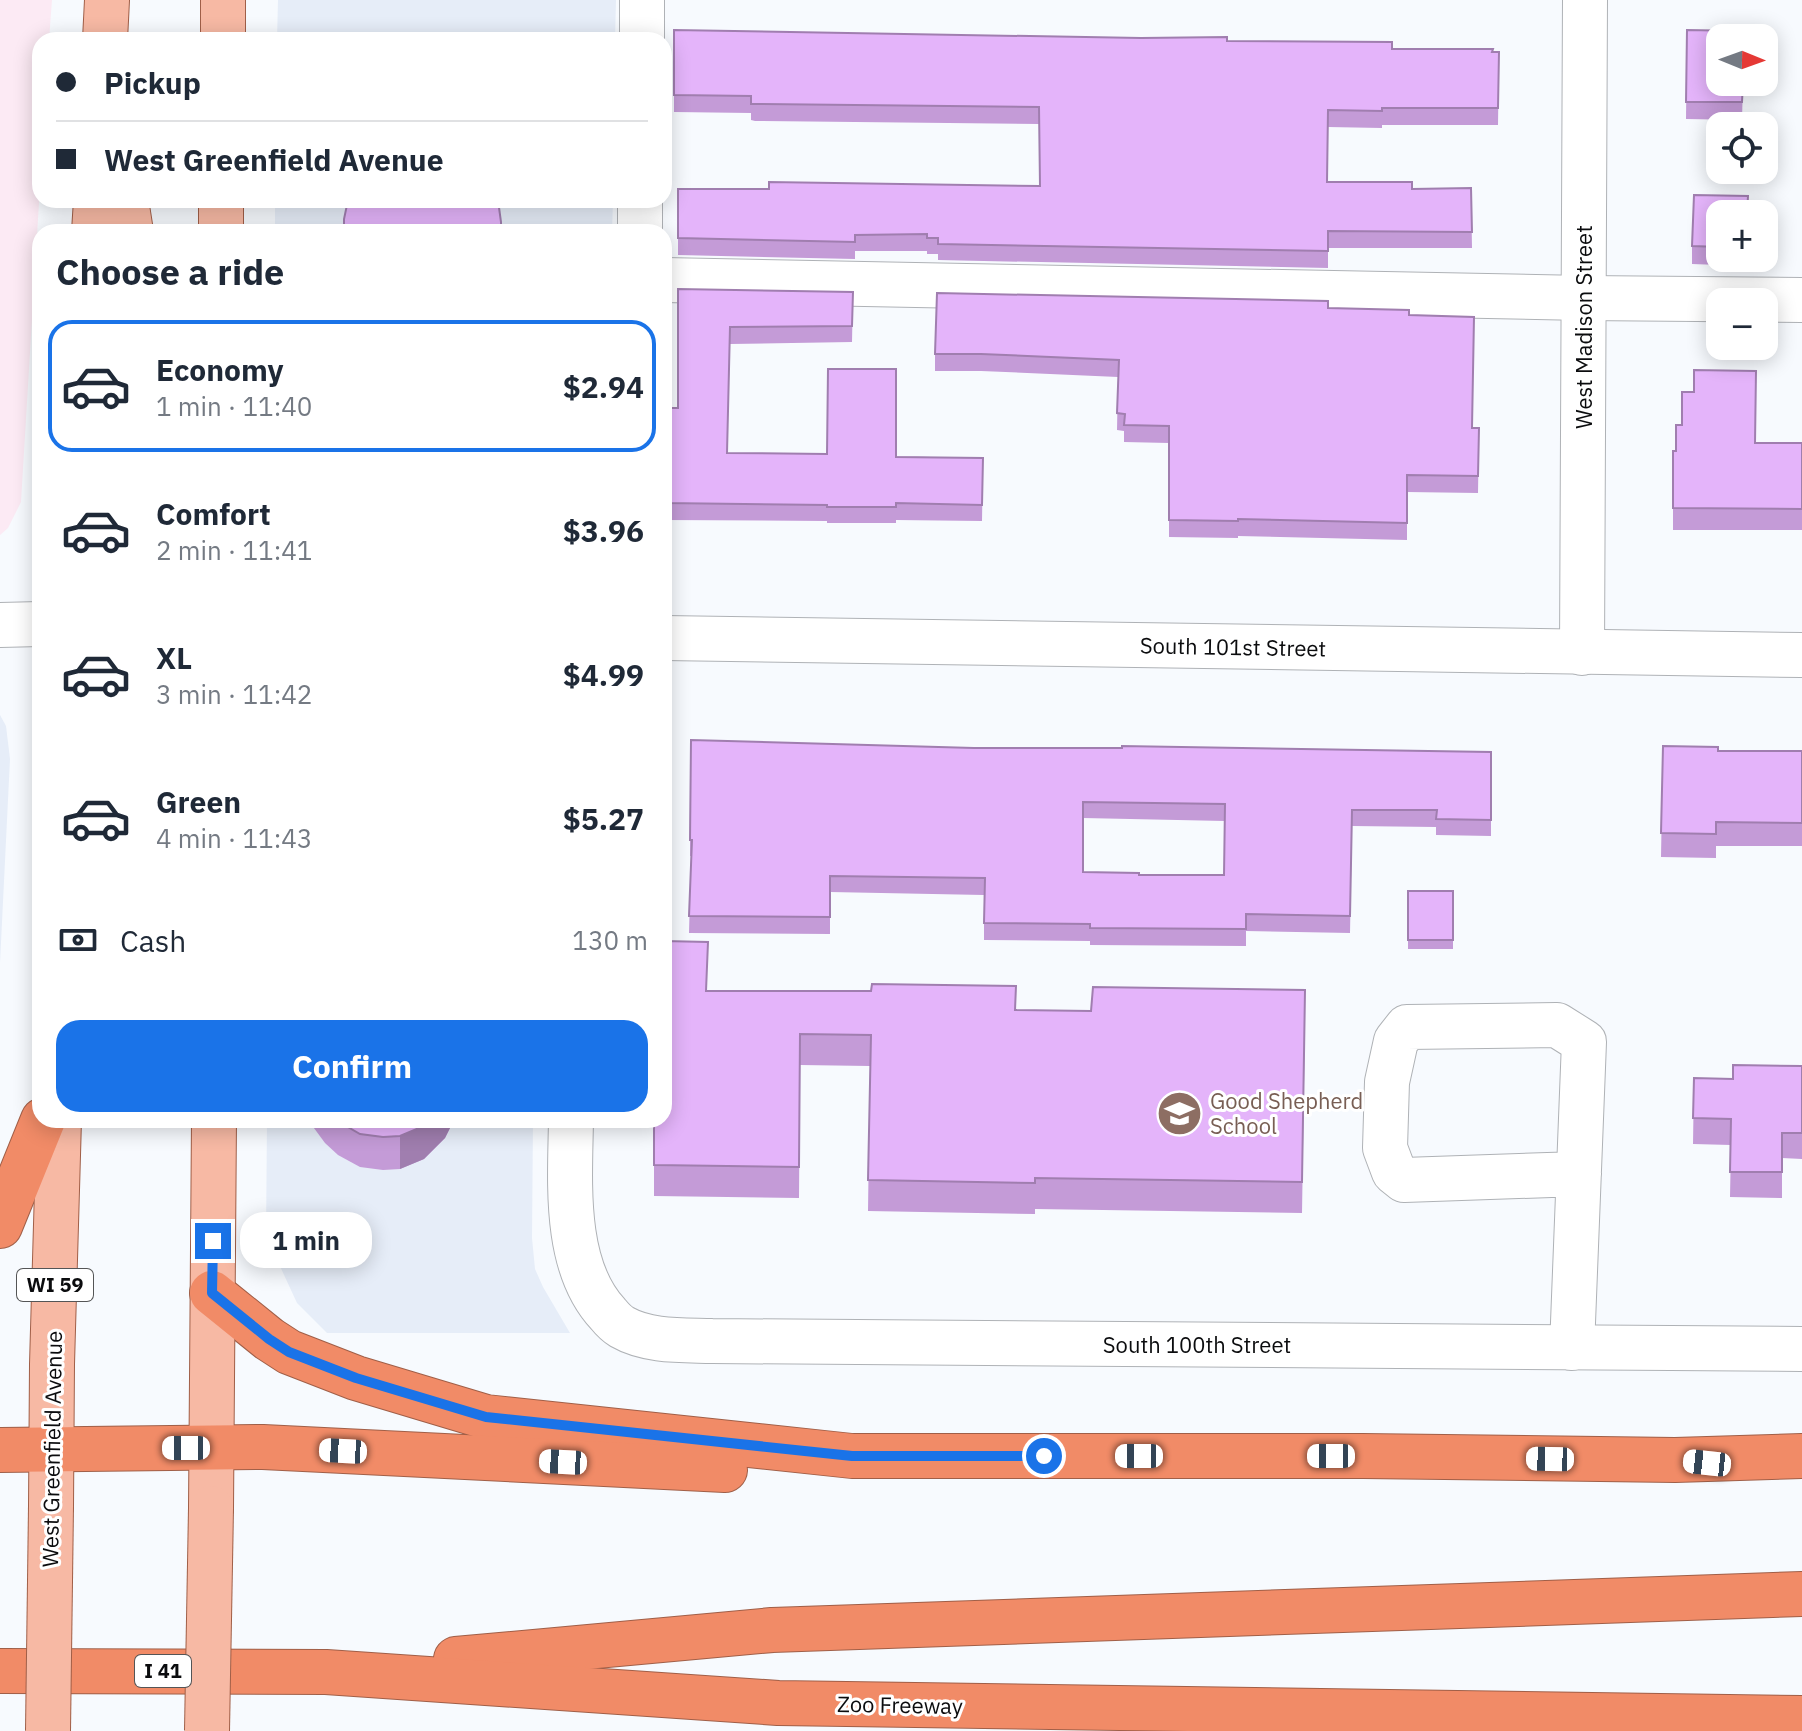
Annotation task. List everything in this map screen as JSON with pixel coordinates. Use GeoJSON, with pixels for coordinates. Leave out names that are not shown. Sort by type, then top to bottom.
{"type":"FeatureCollection","features":[{"type":"Feature","properties":{"kind":"highway"},"geometry":{"type":"LineString","coordinates":[[0,1226],[40,1128]]}},
{"type":"Feature","properties":{"kind":"highway"},"geometry":{"type":"LineString","coordinates":[[212,1293],[289,1352],[356,1378],[486,1417],[852,1456],[1363,1456],[1675,1460],[1802,1456]]}},
{"type":"Feature","properties":{"kind":"highway"},"geometry":{"type":"LineString","coordinates":[[0,1450],[263,1447],[752,1471],[852,1456]]}},
{"type":"Feature","properties":{"kind":"highway"},"geometry":{"type":"LineString","coordinates":[[1675,1460],[1802,1473]]}},
{"type":"Feature","properties":{"kind":"highway"},"geometry":{"type":"LineString","coordinates":[[326,1672],[772,1630],[1802,1594]]}},
{"type":"Feature","properties":{"kind":"highway","name":"Zoo Freeway"},"geometry":{"type":"LineString","coordinates":[[0,1671],[326,1672],[778,1703],[1802,1718]]}},
{"type":"Feature","properties":{"kind":"main road"},"geometry":{"type":"LineString","coordinates":[[105,32],[107,0]]}},
{"type":"Feature","properties":{"kind":"main road"},"geometry":{"type":"LineString","coordinates":[[223,0],[223,32]]}},
{"type":"Feature","properties":{"kind":"main road","name":"West Greenfield Avenue"},"geometry":{"type":"LineString","coordinates":[[48,1731],[59,1128]]}},
{"type":"Feature","properties":{"kind":"main road"},"geometry":{"type":"LineString","coordinates":[[207,1731],[214,1128]]}},
{"type":"Feature","properties":{"kind":"street"},"geometry":{"type":"LineString","coordinates":[[642,0],[642,32]]}},
{"type":"Feature","properties":{"kind":"street","name":"West Madison Street"},"geometry":{"type":"LineString","coordinates":[[1582,653],[1585,0]]}},
{"type":"Feature","properties":{"kind":"street"},"geometry":{"type":"LineString","coordinates":[[672,280],[1802,300]]}},
{"type":"Feature","properties":{"kind":"street"},"geometry":{"type":"LineString","coordinates":[[0,625],[32,624]]}},
{"type":"Feature","properties":{"kind":"street","name":"South 101st Street"},"geometry":{"type":"LineString","coordinates":[[672,638],[1802,655]]}},
{"type":"Feature","properties":{"kind":"street"},"geometry":{"type":"LineString","coordinates":[[1572,1348],[1579,1174],[1584,1042],[1557,1025],[1407,1027],[1396,1041],[1387,1082],[1385,1148],[1394,1172],[1404,1180],[1579,1174]]}},
{"type":"Feature","properties":{"kind":"street","name":"South 100th Street"},"geometry":{"type":"LineString","coordinates":[[571,1128],[570,1189],[574,1233],[583,1269],[602,1307],[622,1327],[647,1336],[712,1341],[1802,1349]]}},
{"type":"Feature","properties":{"kind":"shaded area"},"geometry":{"type":"Polygon","coordinates":[[[0,0],[52,0],[50,32],[32,32],[32,208],[39,208],[38,224],[32,224],[32,319],[21,502],[8,528],[0,535],[0,0]]]}},
{"type":"Feature","properties":{"kind":"shaded area"},"geometry":{"type":"Polygon","coordinates":[[[278,0],[616,0],[615,32],[277,32],[278,0]]]}},
{"type":"Feature","properties":{"kind":"shaded area"},"geometry":{"type":"Polygon","coordinates":[[[275,208],[613,208],[612,224],[275,224],[275,208]]]}},
{"type":"Feature","properties":{"kind":"shaded area"},"geometry":{"type":"Polygon","coordinates":[[[0,715],[6,726],[10,759],[0,963],[0,715]]]}},
{"type":"Feature","properties":{"kind":"shaded area"},"geometry":{"type":"Polygon","coordinates":[[[267,1128],[533,1128],[532,1238],[535,1269],[570,1333],[327,1333],[297,1303],[266,1236],[267,1128]]]}},
{"type":"Feature","properties":{"kind":"building"},"geometry":{"type":"Polygon","coordinates":[[[674,30],[1227,37],[1227,41],[1392,42],[1392,49],[1493,49],[1492,52],[1499,52],[1498,108],[1328,110],[1327,182],[1412,182],[1412,189],[1471,188],[1472,232],[1328,231],[1328,251],[938,244],[938,238],[927,238],[927,234],[855,235],[855,242],[678,238],[678,189],[769,189],[769,182],[1040,186],[1039,107],[751,104],[751,96],[674,95],[674,30]]]}},
{"type":"Feature","properties":{"kind":"building"},"geometry":{"type":"Polygon","coordinates":[[[1687,30],[1706,30],[1706,96],[1742,96],[1742,102],[1686,102],[1687,30]]]}},
{"type":"Feature","properties":{"kind":"building"},"geometry":{"type":"Polygon","coordinates":[[[1694,195],[1748,196],[1748,200],[1706,200],[1706,246],[1692,246],[1694,195]]]}},
{"type":"Feature","properties":{"kind":"building"},"geometry":{"type":"Polygon","coordinates":[[[346,208],[499,208],[501,224],[344,224],[346,208]]]}},
{"type":"Feature","properties":{"kind":"building"},"geometry":{"type":"Polygon","coordinates":[[[678,289],[853,292],[852,326],[730,327],[727,453],[827,454],[828,369],[896,369],[896,457],[983,458],[982,505],[896,503],[896,507],[827,507],[672,503],[672,408],[678,408],[678,289]]]}},
{"type":"Feature","properties":{"kind":"building"},"geometry":{"type":"Polygon","coordinates":[[[937,293],[1328,301],[1328,308],[1409,310],[1409,315],[1474,317],[1472,428],[1479,428],[1478,476],[1407,475],[1407,523],[1169,520],[1169,426],[1124,425],[1125,414],[1117,413],[1119,360],[935,354],[937,293]]]}},
{"type":"Feature","properties":{"kind":"building"},"geometry":{"type":"Polygon","coordinates":[[[1694,370],[1756,371],[1755,443],[1802,443],[1802,509],[1673,508],[1676,425],[1682,425],[1682,392],[1694,392],[1694,370]]]}},
{"type":"Feature","properties":{"kind":"building"},"geometry":{"type":"Polygon","coordinates":[[[691,740],[974,748],[1122,746],[1491,752],[1491,820],[1436,819],[1437,810],[1352,810],[1350,916],[1246,914],[1246,929],[1090,928],[1090,924],[984,923],[985,878],[830,876],[830,917],[689,916],[691,740]],[[1083,802],[1083,872],[1224,875],[1225,804],[1083,802]]]}},
{"type":"Feature","properties":{"kind":"building"},"geometry":{"type":"Polygon","coordinates":[[[1663,746],[1718,747],[1718,751],[1802,751],[1802,823],[1716,822],[1716,834],[1661,833],[1663,746]]]}},
{"type":"Feature","properties":{"kind":"building"},"geometry":{"type":"Polygon","coordinates":[[[1408,891],[1453,891],[1453,940],[1408,940],[1408,891]]]}},
{"type":"Feature","properties":{"kind":"building"},"geometry":{"type":"Polygon","coordinates":[[[672,941],[708,942],[706,991],[871,991],[872,984],[1016,986],[1015,1010],[1091,1011],[1093,987],[1305,990],[1302,1182],[1035,1178],[1035,1183],[868,1180],[871,1035],[800,1034],[799,1167],[654,1165],[654,1128],[672,1128],[672,941]]]}},
{"type":"Feature","properties":{"kind":"building"},"geometry":{"type":"Polygon","coordinates":[[[1733,1065],[1802,1066],[1802,1133],[1782,1133],[1782,1172],[1730,1172],[1731,1119],[1693,1118],[1694,1078],[1733,1079],[1733,1065]]]}},
{"type":"Feature","properties":{"kind":"building"},"geometry":{"type":"Polygon","coordinates":[[[350,1128],[419,1128],[400,1136],[360,1134],[350,1128]]]}},
{"type":"Feature","properties":{"kind":"place","name":"Good Shepherd School"},"geometry":{"type":"Point","coordinates":[1179,1114]}},
{"type":"Feature","properties":{"kind":"route"},"geometry":{"type":"LineString","coordinates":[[213,1241],[212,1293],[289,1352],[356,1378],[486,1417],[852,1456],[1044,1456]]}}]}
